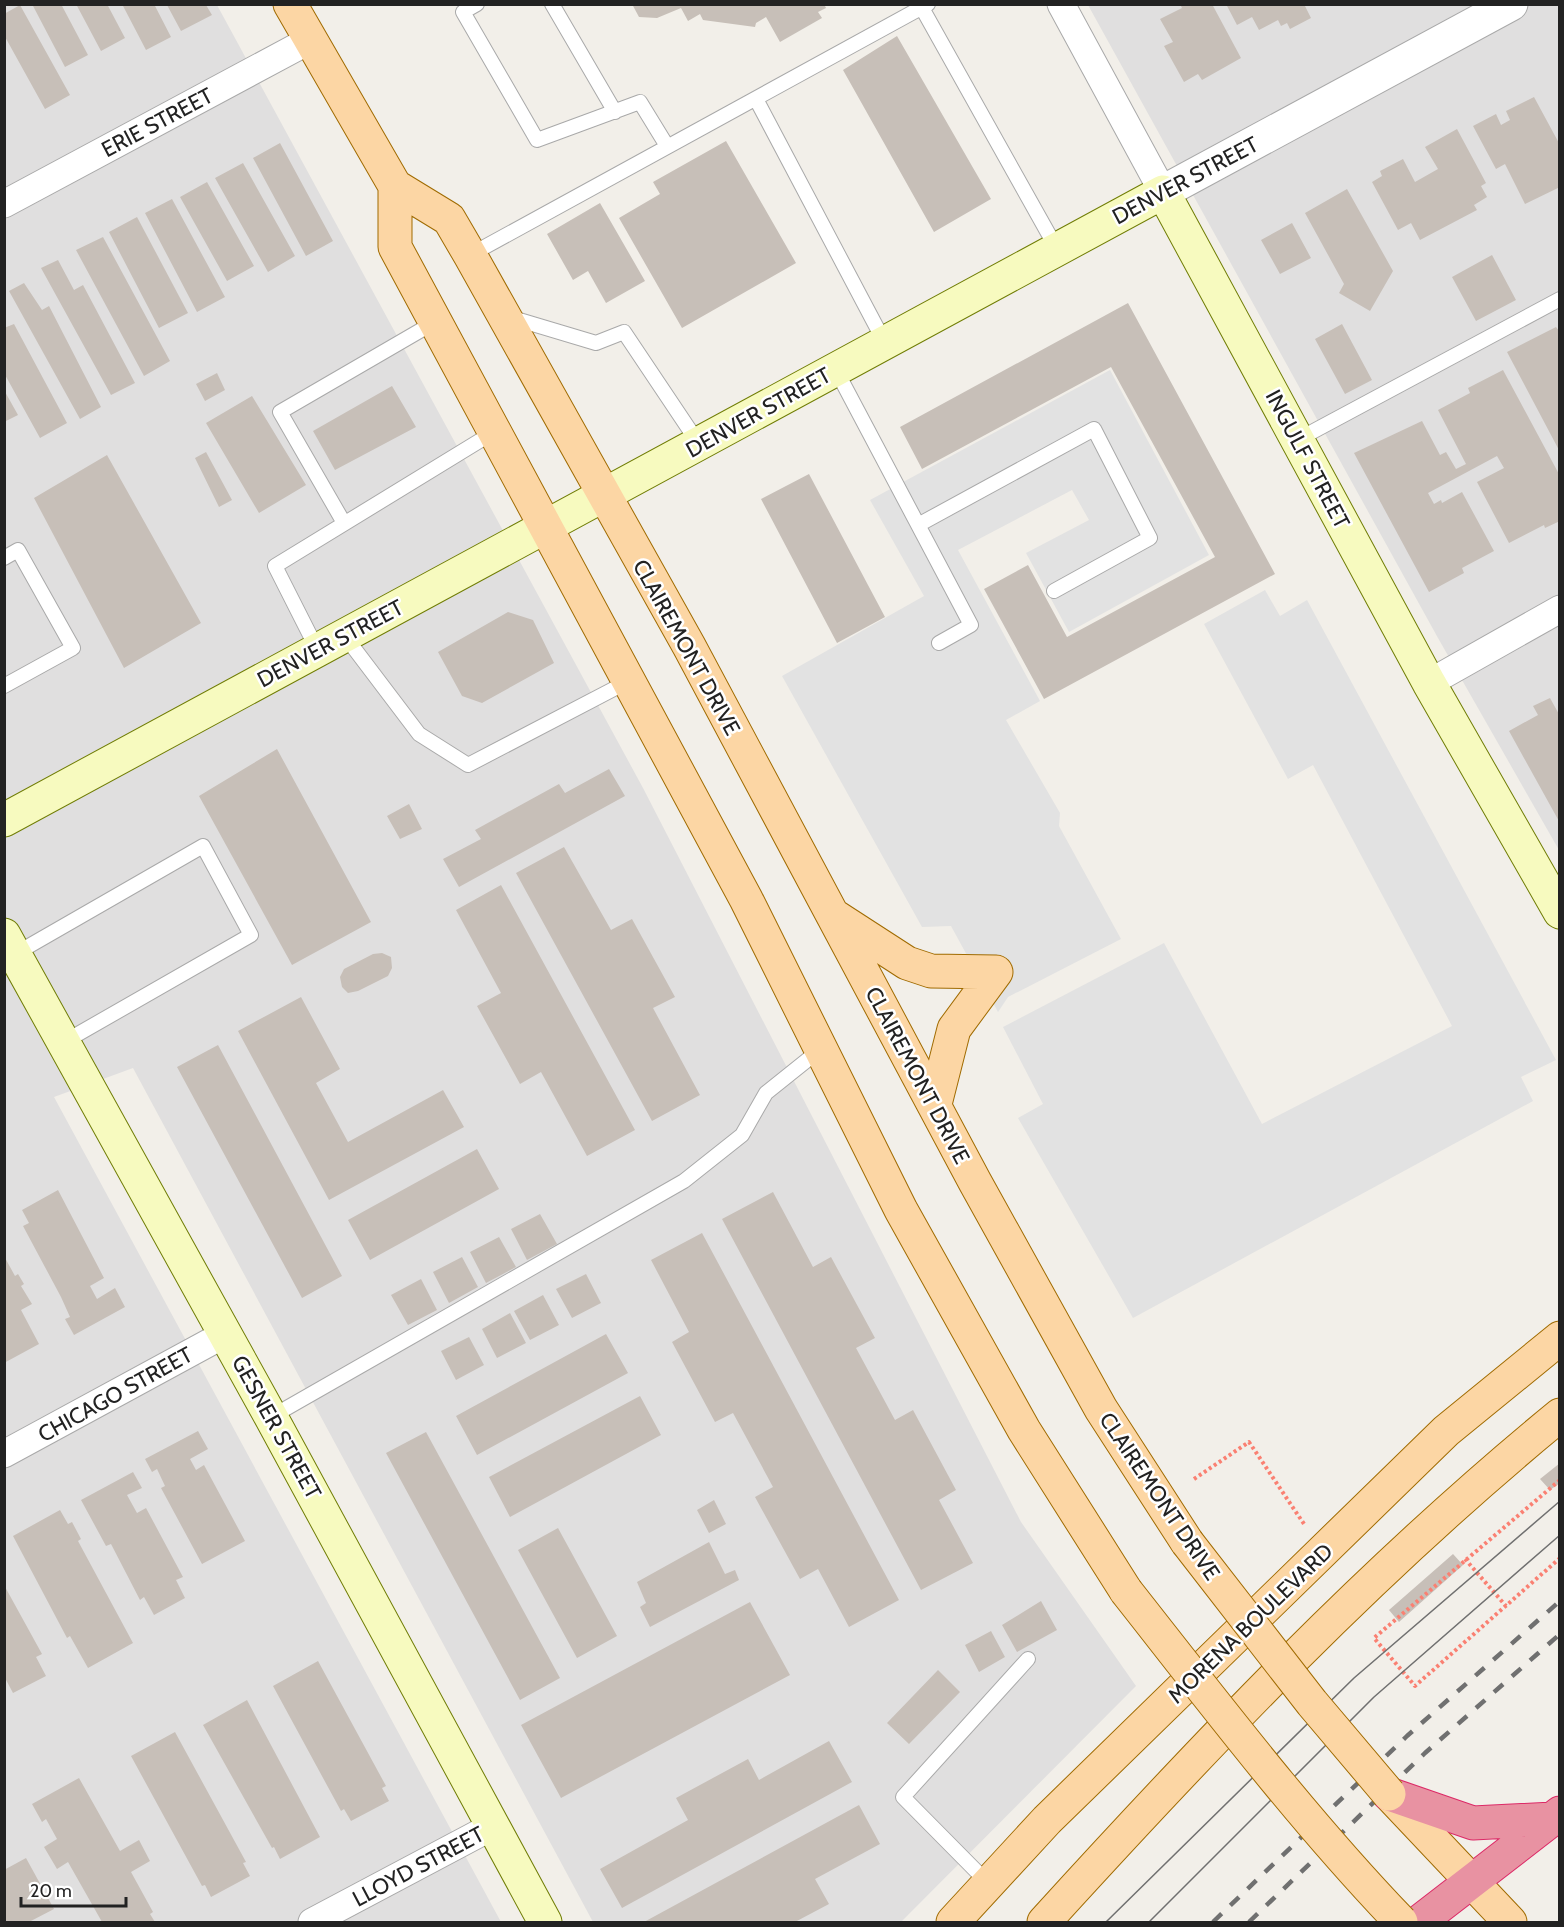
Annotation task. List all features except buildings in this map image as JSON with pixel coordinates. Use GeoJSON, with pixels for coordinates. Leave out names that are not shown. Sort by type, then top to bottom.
{"type":"FeatureCollection","features":[{"type":"Feature","properties":{"kind":"highway"},"geometry":{"type":"LineString","coordinates":[[1389,1794],[1473,1823],[1556,1816]]}},
{"type":"Feature","properties":{"kind":"highway"},"geometry":{"type":"LineString","coordinates":[[1419,1923],[1556,1816]]}},
{"type":"Feature","properties":{"kind":"main road","name":"CLAIREMONT DRIVE"},"geometry":{"type":"LineString","coordinates":[[290,4],[395,186],[449,219],[470,255],[605,495],[975,1182],[1101,1409],[1186,1542],[1312,1703],[1389,1794],[1510,1923]]}},
{"type":"Feature","properties":{"kind":"main road"},"geometry":{"type":"LineString","coordinates":[[395,186],[395,247],[746,899],[901,1210],[1018,1419],[1126,1591],[1243,1740],[1353,1872],[1401,1923]]}},
{"type":"Feature","properties":{"kind":"main road","name":"DENVER STREET"},"geometry":{"type":"LineString","coordinates":[[4,820],[1163,192]]}},
{"type":"Feature","properties":{"kind":"main road","name":"INGULF STREET"},"geometry":{"type":"LineString","coordinates":[[1163,192],[1429,683],[1560,912]]}},
{"type":"Feature","properties":{"kind":"main road"},"geometry":{"type":"LineString","coordinates":[[833,915],[907,963],[931,971],[996,972],[954,1029],[935,1104]]}},
{"type":"Feature","properties":{"kind":"main road","name":"GESNER STREET"},"geometry":{"type":"LineString","coordinates":[[10,944],[271,1417],[545,1923]]}},
{"type":"Feature","properties":{"kind":"main road","name":"MORENA BOULEVARD"},"geometry":{"type":"LineString","coordinates":[[953,1923],[1047,1820],[1446,1431],[1560,1338]]}},
{"type":"Feature","properties":{"kind":"main road"},"geometry":{"type":"LineString","coordinates":[[1044,1923],[1338,1612],[1496,1467],[1560,1414]]}},
{"type":"Feature","properties":{"kind":"street","name":"INGULF STREET"},"geometry":{"type":"LineString","coordinates":[[1061,4],[1163,192]]}},
{"type":"Feature","properties":{"kind":"street","name":"DENVER STREET"},"geometry":{"type":"LineString","coordinates":[[1163,192],[1511,4]]}},
{"type":"Feature","properties":{"kind":"street","name":"ERIE STREET"},"geometry":{"type":"LineString","coordinates":[[4,204],[309,40]]}},
{"type":"Feature","properties":{"kind":"street"},"geometry":{"type":"LineString","coordinates":[[1429,683],[1560,609]]}},
{"type":"Feature","properties":{"kind":"street","name":"CHICAGO STREET"},"geometry":{"type":"LineString","coordinates":[[4,1454],[225,1334]]}},
{"type":"Feature","properties":{"kind":"street","name":"LLOYD STREET"},"geometry":{"type":"LineString","coordinates":[[312,1923],[493,1826]]}},
{"type":"Feature","properties":{"kind":"lane"},"geometry":{"type":"LineString","coordinates":[[477,4],[463,12],[537,140],[640,102],[667,146]]}},
{"type":"Feature","properties":{"kind":"lane"},"geometry":{"type":"LineString","coordinates":[[552,4],[615,112]]}},
{"type":"Feature","properties":{"kind":"lane"},"geometry":{"type":"LineString","coordinates":[[470,255],[925,6],[1057,249]]}},
{"type":"Feature","properties":{"kind":"lane"},"geometry":{"type":"LineString","coordinates":[[756,99],[885,343]]}},
{"type":"Feature","properties":{"kind":"lane"},"geometry":{"type":"LineString","coordinates":[[1298,440],[1560,299]]}},
{"type":"Feature","properties":{"kind":"lane"},"geometry":{"type":"LineString","coordinates":[[504,315],[596,343],[624,332],[699,444]]}},
{"type":"Feature","properties":{"kind":"lane"},"geometry":{"type":"LineString","coordinates":[[344,523],[280,412],[435,322]]}},
{"type":"Feature","properties":{"kind":"lane"},"geometry":{"type":"LineString","coordinates":[[836,370],[971,625],[939,643]]}},
{"type":"Feature","properties":{"kind":"lane"},"geometry":{"type":"LineString","coordinates":[[918,525],[1095,429],[1150,538],[1054,591]]}},
{"type":"Feature","properties":{"kind":"lane"},"geometry":{"type":"LineString","coordinates":[[494,432],[275,566],[331,642],[419,734],[468,765],[630,680]]}},
{"type":"Feature","properties":{"kind":"lane"},"geometry":{"type":"LineString","coordinates":[[4,558],[18,550],[73,648],[4,686]]}},
{"type":"Feature","properties":{"kind":"lane"},"geometry":{"type":"LineString","coordinates":[[10,944],[203,846],[251,935],[64,1042]]}},
{"type":"Feature","properties":{"kind":"lane"},"geometry":{"type":"LineString","coordinates":[[271,1417],[684,1181],[742,1135],[766,1093],[821,1049]]}},
{"type":"Feature","properties":{"kind":"lane"},"geometry":{"type":"LineString","coordinates":[[989,1884],[903,1797],[1028,1659]]}},
{"type":"Feature","properties":{"kind":"path"},"geometry":{"type":"LineString","coordinates":[[1194,1479],[1249,1442],[1307,1528],[1327,1548]]}},
{"type":"Feature","properties":{"kind":"path"},"geometry":{"type":"LineString","coordinates":[[1560,1480],[1374,1638],[1415,1686],[1560,1558]]}},
{"type":"Feature","properties":{"kind":"path"},"geometry":{"type":"LineString","coordinates":[[1465,1559],[1506,1606]]}},
{"type":"Feature","properties":{"kind":"shaded area"},"geometry":{"type":"Polygon","coordinates":[[[5,5],[217,5],[643,788],[1021,1522],[1136,1686],[901,1922],[593,1922],[133,1068],[54,1097],[501,1922],[5,1922],[5,5]]]}},
{"type":"Feature","properties":{"kind":"shaded area"},"geometry":{"type":"Polygon","coordinates":[[[1088,5],[1559,5],[1559,850],[1438,638],[1088,5]]]}},
{"type":"Feature","properties":{"kind":"shaded area"},"geometry":{"type":"Polygon","coordinates":[[[1110,370],[1209,555],[1069,632],[1026,553],[1089,520],[1072,490],[958,550],[1040,701],[1006,720],[1060,813],[1059,826],[1121,939],[1008,997],[998,1012],[951,926],[922,927],[782,676],[924,596],[870,500],[1110,370]]]}},
{"type":"Feature","properties":{"kind":"shaded area"},"geometry":{"type":"Polygon","coordinates":[[[1265,590],[1280,616],[1307,600],[1556,1060],[1521,1077],[1533,1101],[1133,1318],[1018,1118],[1043,1104],[1003,1027],[1164,943],[1262,1124],[1452,1026],[1313,765],[1288,779],[1204,624],[1265,590]]]}},
{"type":"Feature","properties":{"kind":"tram line"},"geometry":{"type":"LineString","coordinates":[[1106,1922],[1354,1678],[1560,1501]]}},
{"type":"Feature","properties":{"kind":"tram line"},"geometry":{"type":"LineString","coordinates":[[1149,1922],[1374,1697],[1560,1535]]}},
{"type":"Feature","properties":{"kind":"railway"},"geometry":{"type":"LineString","coordinates":[[1213,1922],[1407,1736],[1560,1601]]}},
{"type":"Feature","properties":{"kind":"railway"},"geometry":{"type":"LineString","coordinates":[[1249,1922],[1425,1753],[1560,1634]]}}]}
